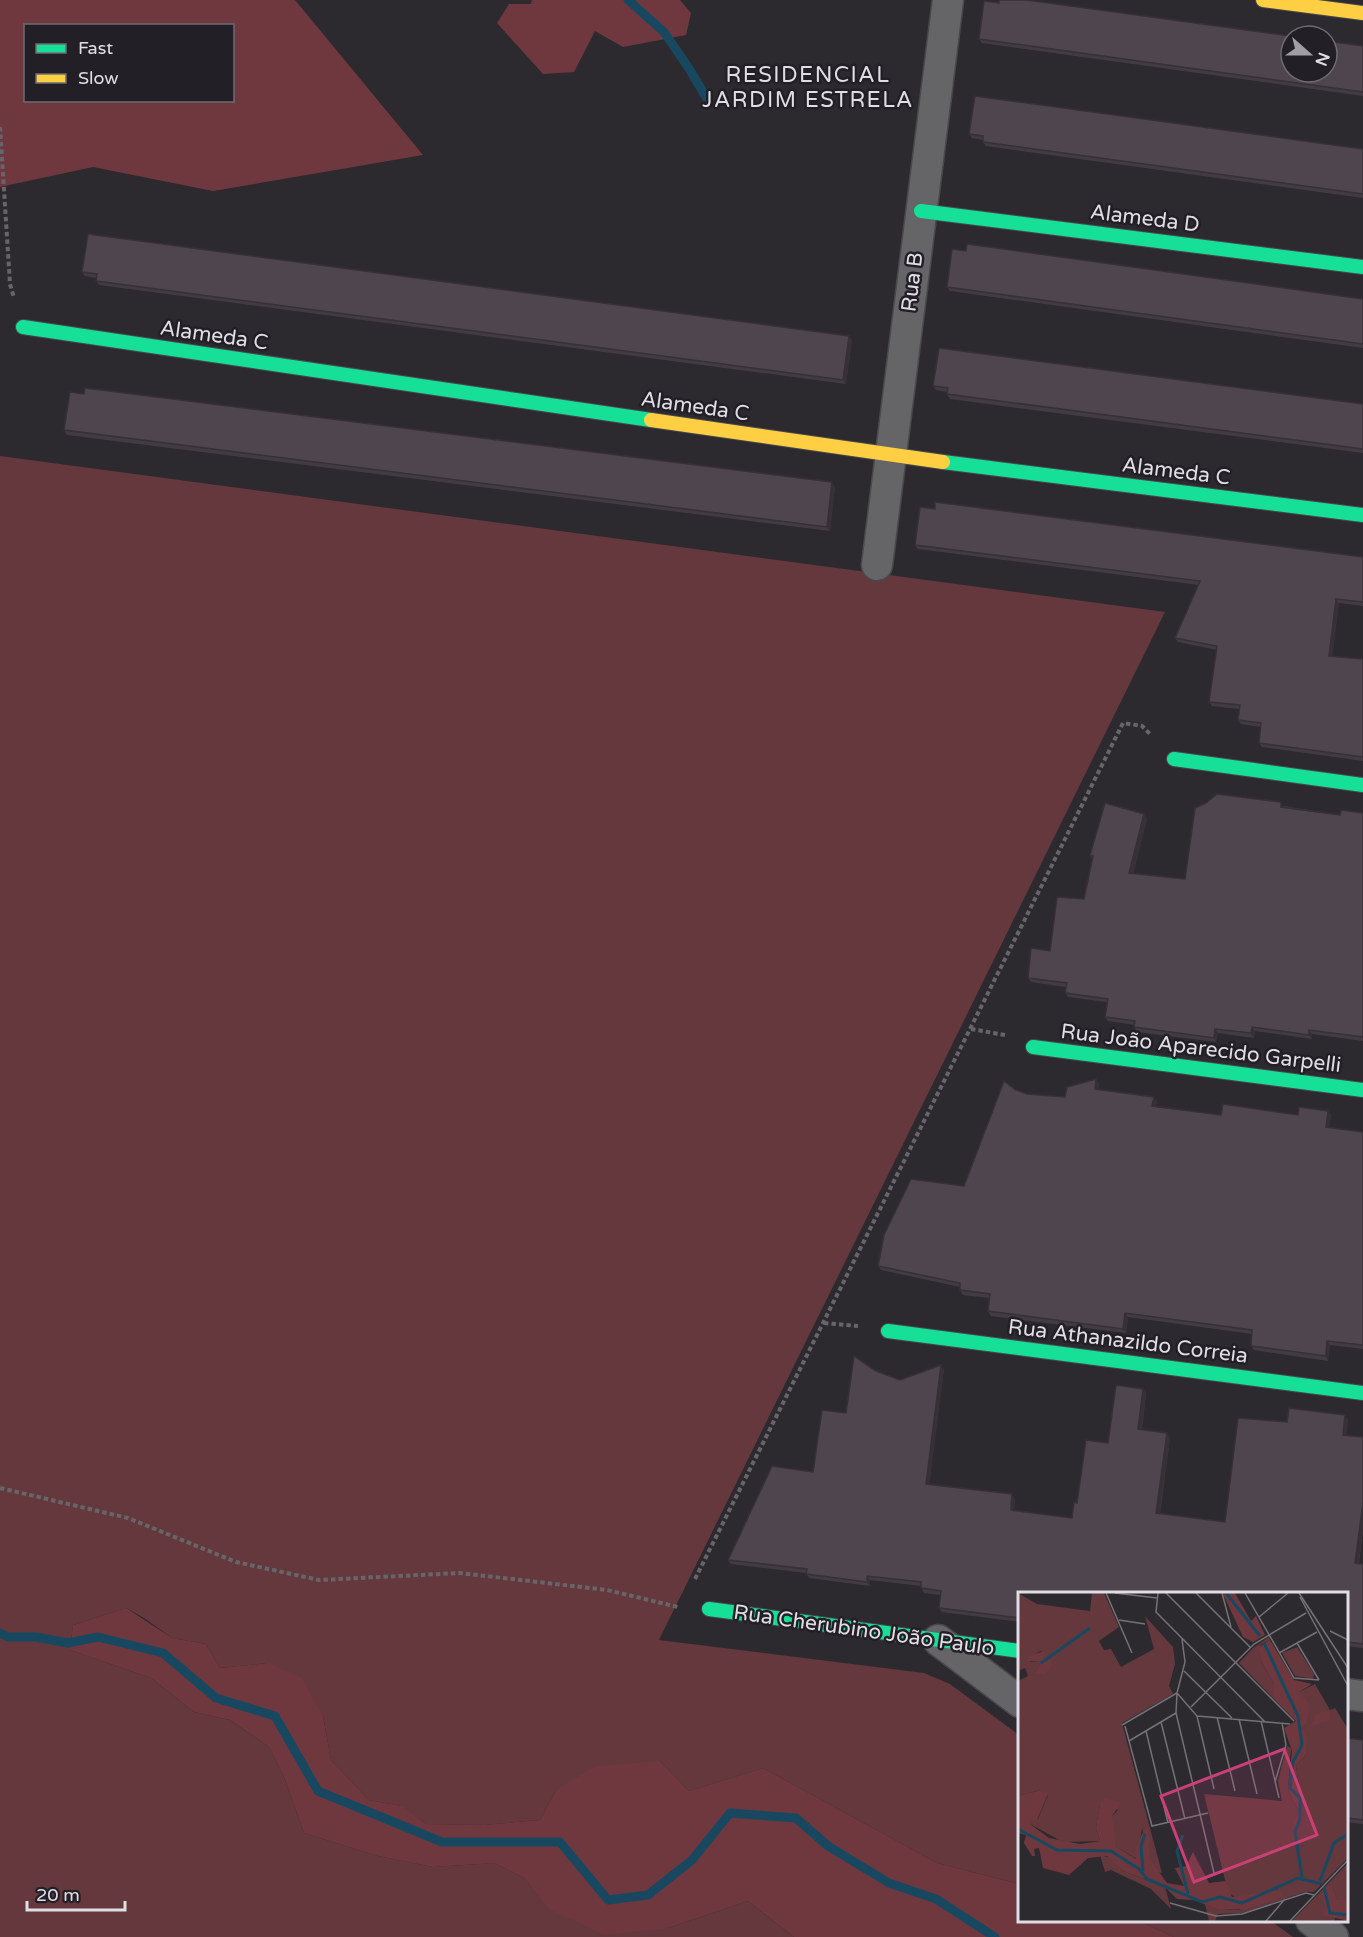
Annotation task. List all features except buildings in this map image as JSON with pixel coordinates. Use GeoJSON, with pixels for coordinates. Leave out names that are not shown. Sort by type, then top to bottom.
{"type":"FeatureCollection","features":[{"type":"Feature","properties":{"kind":"street","name":"Rua B"},"geometry":{"type":"LineString","coordinates":[[877,565],[948,0]]}},
{"type":"Feature","properties":{"kind":"street"},"geometry":{"type":"LineString","coordinates":[[1263,0],[1363,13]]}},
{"type":"Feature","properties":{"kind":"street","name":"Alameda D"},"geometry":{"type":"LineString","coordinates":[[921,211],[1363,267]]}},
{"type":"Feature","properties":{"kind":"street","name":"Alameda C"},"geometry":{"type":"LineString","coordinates":[[23,327],[891,456],[1363,515]]}},
{"type":"Feature","properties":{"kind":"street"},"geometry":{"type":"LineString","coordinates":[[1174,759],[1363,785]]}},
{"type":"Feature","properties":{"kind":"street","name":"Rua João Aparecido Garpelli"},"geometry":{"type":"LineString","coordinates":[[1033,1047],[1363,1090]]}},
{"type":"Feature","properties":{"kind":"street","name":"Rua Athanazildo Correia"},"geometry":{"type":"LineString","coordinates":[[888,1331],[1363,1393]]}},
{"type":"Feature","properties":{"kind":"street","name":"Rua Cherubino João Paulo"},"geometry":{"type":"LineString","coordinates":[[709,1609],[1018,1651]]}},
{"type":"Feature","properties":{"kind":"street"},"geometry":{"type":"LineString","coordinates":[[938,1640],[1018,1700]]}},
{"type":"Feature","properties":{"kind":"street"},"geometry":{"type":"LineString","coordinates":[[1348,1694],[1363,1696]]}},
{"type":"Feature","properties":{"kind":"street"},"geometry":{"type":"LineString","coordinates":[[1314,1922],[1333,1937]]}},
{"type":"Feature","properties":{"kind":"path"},"geometry":{"type":"LineString","coordinates":[[0,128],[10,284],[23,327]]}},
{"type":"Feature","properties":{"kind":"path"},"geometry":{"type":"LineString","coordinates":[[691,1586],[1123,723],[1142,726],[1174,759]]}},
{"type":"Feature","properties":{"kind":"path"},"geometry":{"type":"LineString","coordinates":[[0,1488],[128,1518],[236,1562],[319,1580],[460,1573],[607,1590],[681,1608],[709,1609]]}},
{"type":"Feature","properties":{"kind":"shaded area"},"geometry":{"type":"Polygon","coordinates":[[[0,0],[295,0],[423,155],[213,191],[93,167],[0,187],[0,0]]]}},
{"type":"Feature","properties":{"kind":"shaded area"},"geometry":{"type":"Polygon","coordinates":[[[532,0],[680,0],[691,13],[686,35],[623,47],[595,31],[574,72],[543,74],[497,23],[509,4],[531,4],[532,0]]]}},
{"type":"Feature","properties":{"kind":"shaded area"},"geometry":{"type":"Polygon","coordinates":[[[0,456],[1165,612],[659,1640],[924,1673],[950,1684],[1018,1734],[1018,1884],[937,1863],[763,1768],[689,1791],[660,1761],[556,1790],[540,1820],[484,1825],[426,1824],[401,1806],[369,1800],[331,1760],[323,1716],[267,1663],[220,1668],[206,1644],[172,1638],[126,1608],[73,1625],[70,1650],[151,1678],[194,1712],[230,1720],[269,1747],[284,1777],[304,1833],[378,1856],[433,1867],[494,1863],[524,1878],[550,1909],[668,1928],[748,1901],[794,1937],[0,1937],[0,456]]]}},
{"type":"Feature","properties":{"kind":"shaded area"},"geometry":{"type":"Polygon","coordinates":[[[126,1608],[172,1638],[206,1644],[220,1668],[268,1663],[302,1678],[323,1716],[331,1760],[369,1800],[402,1806],[426,1824],[484,1825],[540,1820],[556,1790],[596,1766],[660,1761],[689,1791],[763,1768],[937,1863],[1018,1884],[1018,1922],[1141,1922],[1174,1937],[794,1937],[748,1901],[668,1928],[605,1935],[549,1909],[524,1878],[494,1863],[433,1867],[378,1856],[304,1833],[284,1777],[269,1747],[230,1720],[194,1712],[151,1678],[70,1650],[73,1625],[126,1608]]]}},
{"type":"Feature","properties":{"kind":"shaded area"},"geometry":{"type":"Polygon","coordinates":[[[1141,1922],[1272,1922],[1293,1937],[1174,1937],[1141,1922]]]}},
{"type":"Feature","properties":{"kind":"waterway"},"geometry":{"type":"LineString","coordinates":[[628,0],[664,32],[706,97]]}},
{"type":"Feature","properties":{"kind":"waterway"},"geometry":{"type":"LineString","coordinates":[[0,1633],[8,1637],[36,1637],[68,1643],[98,1637],[163,1653],[216,1698],[275,1716],[318,1791],[442,1842],[560,1842],[608,1900],[648,1895],[692,1860],[730,1813],[796,1818],[828,1846],[889,1883],[936,1899],[995,1937]]}},
{"type":"Feature","properties":{"kind":"traffic: fast"},"geometry":{"type":"LineString","coordinates":[[921,211],[1363,267]]}},
{"type":"Feature","properties":{"kind":"traffic: fast"},"geometry":{"type":"LineString","coordinates":[[23,327],[651,420]]}},
{"type":"Feature","properties":{"kind":"traffic: fast"},"geometry":{"type":"LineString","coordinates":[[943,462],[1363,515]]}},
{"type":"Feature","properties":{"kind":"traffic: fast"},"geometry":{"type":"LineString","coordinates":[[1174,759],[1363,785]]}},
{"type":"Feature","properties":{"kind":"traffic: fast"},"geometry":{"type":"LineString","coordinates":[[1033,1047],[1363,1090]]}},
{"type":"Feature","properties":{"kind":"traffic: fast"},"geometry":{"type":"LineString","coordinates":[[888,1331],[1363,1393]]}},
{"type":"Feature","properties":{"kind":"traffic: fast"},"geometry":{"type":"LineString","coordinates":[[709,1609],[1018,1651]]}},
{"type":"Feature","properties":{"kind":"traffic: slow"},"geometry":{"type":"LineString","coordinates":[[1263,0],[1363,13]]}},
{"type":"Feature","properties":{"kind":"traffic: slow"},"geometry":{"type":"LineString","coordinates":[[651,420],[943,462]]}},
{"type":"Feature","properties":{"kind":"district","name":"RESIDENCIAL JARDIM ESTRELA"},"geometry":{"type":"Point","coordinates":[808,86]}}]}
